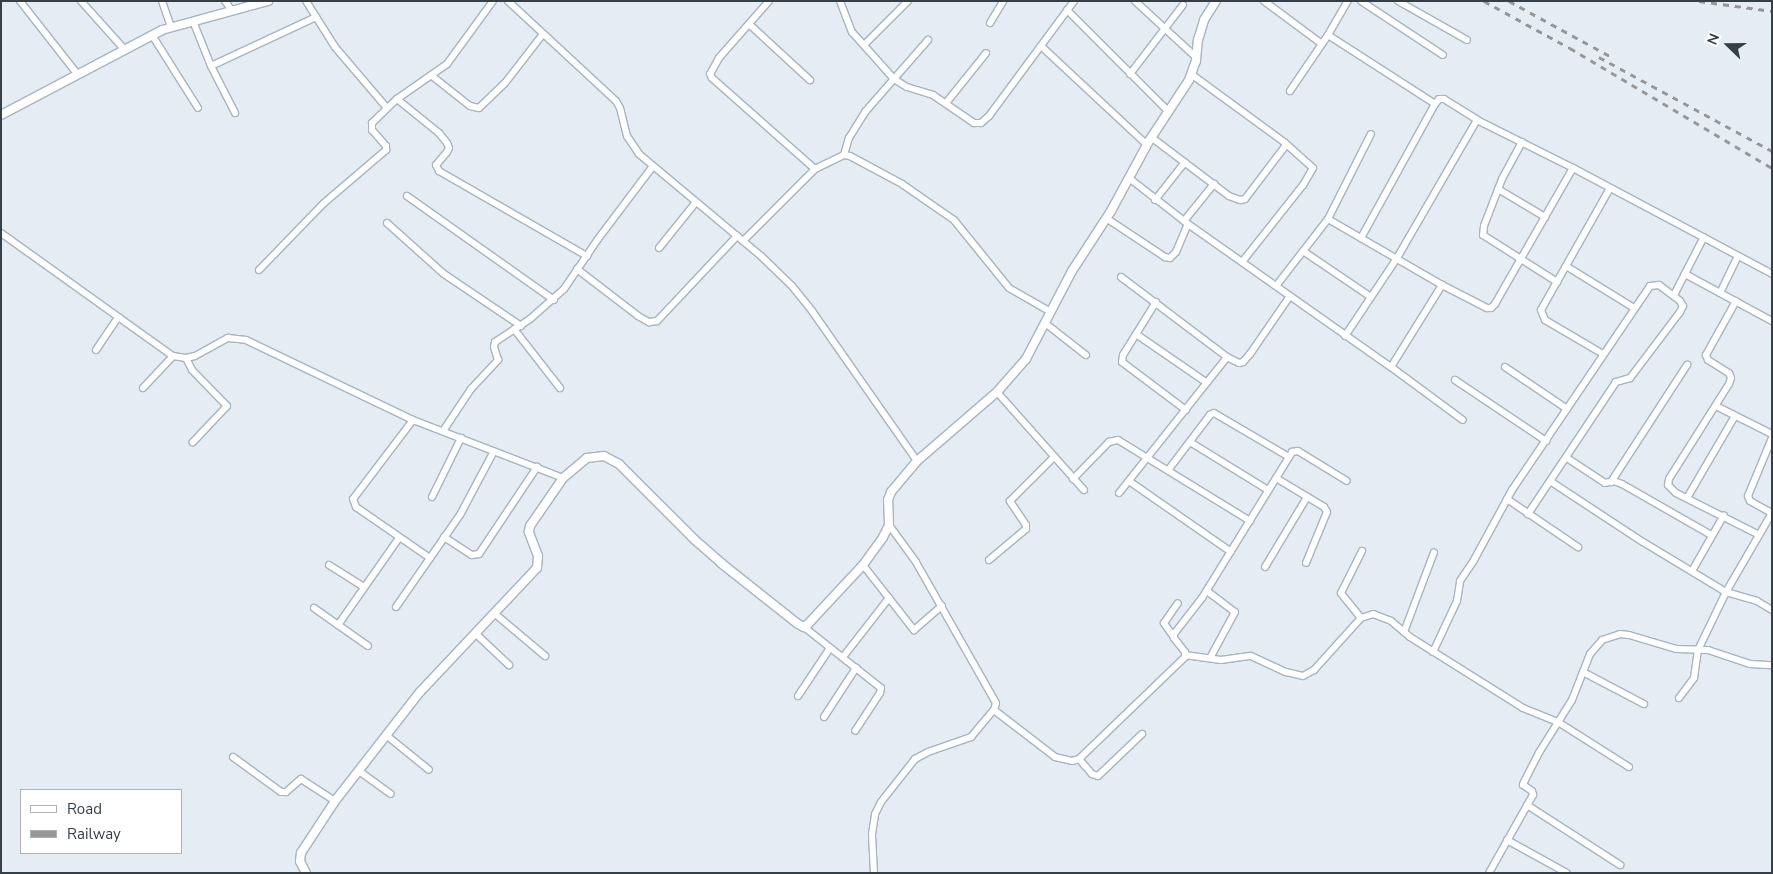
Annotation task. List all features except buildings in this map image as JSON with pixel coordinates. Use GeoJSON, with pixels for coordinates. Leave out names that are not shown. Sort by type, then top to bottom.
{"type":"FeatureCollection","features":[{"type":"Feature","properties":{"kind":"street"},"geometry":{"type":"LineString","coordinates":[[20,1],[78,75]]}},
{"type":"Feature","properties":{"kind":"street"},"geometry":{"type":"LineString","coordinates":[[81,1],[125,50]]}},
{"type":"Feature","properties":{"kind":"street"},"geometry":{"type":"LineString","coordinates":[[162,1],[171,27]]}},
{"type":"Feature","properties":{"kind":"street"},"geometry":{"type":"LineString","coordinates":[[225,1],[232,11]]}},
{"type":"Feature","properties":{"kind":"street"},"geometry":{"type":"LineString","coordinates":[[1,114],[152,35],[171,27],[268,1]]}},
{"type":"Feature","properties":{"kind":"street"},"geometry":{"type":"LineString","coordinates":[[306,1],[335,47],[387,108]]}},
{"type":"Feature","properties":{"kind":"street"},"geometry":{"type":"LineString","coordinates":[[259,270],[317,209],[386,150],[386,146],[371,127],[397,99],[432,76],[457,52],[493,1]]}},
{"type":"Feature","properties":{"kind":"street"},"geometry":{"type":"LineString","coordinates":[[508,1],[616,101],[620,108],[631,145],[653,166],[743,241],[792,286],[812,311],[917,461]]}},
{"type":"Feature","properties":{"kind":"street"},"geometry":{"type":"LineString","coordinates":[[769,1],[711,69],[712,78],[814,169]]}},
{"type":"Feature","properties":{"kind":"street"},"geometry":{"type":"LineString","coordinates":[[840,1],[852,32],[894,79],[908,88],[933,95],[968,121],[981,123],[989,116],[1074,1]]}},
{"type":"Feature","properties":{"kind":"street"},"geometry":{"type":"LineString","coordinates":[[864,45],[908,1]]}},
{"type":"Feature","properties":{"kind":"street"},"geometry":{"type":"LineString","coordinates":[[990,23],[1003,1]]}},
{"type":"Feature","properties":{"kind":"street"},"geometry":{"type":"LineString","coordinates":[[804,627],[863,565],[889,525],[889,495],[917,461],[997,392],[1026,359],[1072,271],[1106,218],[1151,137],[1191,74],[1204,20],[1216,1]]}},
{"type":"Feature","properties":{"kind":"street"},"geometry":{"type":"LineString","coordinates":[[1264,1],[1322,44]]}},
{"type":"Feature","properties":{"kind":"street"},"geometry":{"type":"LineString","coordinates":[[1290,91],[1328,35],[1348,1]]}},
{"type":"Feature","properties":{"kind":"street"},"geometry":{"type":"LineString","coordinates":[[1362,1],[1443,55]]}},
{"type":"Feature","properties":{"kind":"street"},"geometry":{"type":"LineString","coordinates":[[1398,1],[1467,40]]}},
{"type":"Feature","properties":{"kind":"street"},"geometry":{"type":"LineString","coordinates":[[1138,2],[1196,57]]}},
{"type":"Feature","properties":{"kind":"street"},"geometry":{"type":"LineString","coordinates":[[1130,74],[1166,30],[1183,5]]}},
{"type":"Feature","properties":{"kind":"street"},"geometry":{"type":"LineString","coordinates":[[1068,10],[1168,111]]}},
{"type":"Feature","properties":{"kind":"street"},"geometry":{"type":"LineString","coordinates":[[212,66],[316,17]]}},
{"type":"Feature","properties":{"kind":"street"},"geometry":{"type":"LineString","coordinates":[[193,22],[235,113]]}},
{"type":"Feature","properties":{"kind":"street"},"geometry":{"type":"LineString","coordinates":[[749,24],[810,80]]}},
{"type":"Feature","properties":{"kind":"street"},"geometry":{"type":"LineString","coordinates":[[432,76],[470,106],[480,108],[505,83],[543,34]]}},
{"type":"Feature","properties":{"kind":"street"},"geometry":{"type":"LineString","coordinates":[[152,35],[198,108]]}},
{"type":"Feature","properties":{"kind":"street"},"geometry":{"type":"LineString","coordinates":[[1328,35],[1435,104]]}},
{"type":"Feature","properties":{"kind":"street"},"geometry":{"type":"LineString","coordinates":[[844,155],[849,138],[864,112],[928,40]]}},
{"type":"Feature","properties":{"kind":"street"},"geometry":{"type":"LineString","coordinates":[[1041,46],[1147,145]]}},
{"type":"Feature","properties":{"kind":"street"},"geometry":{"type":"LineString","coordinates":[[946,103],[986,53]]}},
{"type":"Feature","properties":{"kind":"street"},"geometry":{"type":"LineString","coordinates":[[1191,74],[1312,166],[1312,172],[1242,262]]}},
{"type":"Feature","properties":{"kind":"street"},"geometry":{"type":"LineString","coordinates":[[397,99],[439,133],[447,143],[449,148],[436,165],[439,171],[586,256]]}},
{"type":"Feature","properties":{"kind":"street"},"geometry":{"type":"LineString","coordinates":[[1361,238],[1435,104],[1439,99],[1444,99],[1477,120],[1573,168],[1772,274]]}},
{"type":"Feature","properties":{"kind":"street"},"geometry":{"type":"LineString","coordinates":[[1345,336],[1397,258],[1477,120]]}},
{"type":"Feature","properties":{"kind":"street"},"geometry":{"type":"LineString","coordinates":[[1276,286],[1328,219],[1370,134]]}},
{"type":"Feature","properties":{"kind":"street"},"geometry":{"type":"LineString","coordinates":[[1151,137],[1229,196],[1245,199],[1286,145]]}},
{"type":"Feature","properties":{"kind":"street"},"geometry":{"type":"LineString","coordinates":[[1522,142],[1498,189],[1484,226],[1483,235],[1522,258],[1556,282]]}},
{"type":"Feature","properties":{"kind":"street"},"geometry":{"type":"LineString","coordinates":[[743,241],[814,169],[844,155],[850,156],[902,184],[954,220],[1009,288],[1050,312]]}},
{"type":"Feature","properties":{"kind":"street"},"geometry":{"type":"LineString","coordinates":[[1155,200],[1185,162]]}},
{"type":"Feature","properties":{"kind":"street"},"geometry":{"type":"LineString","coordinates":[[443,431],[471,389],[498,360],[494,347],[495,342],[554,300],[653,166]]}},
{"type":"Feature","properties":{"kind":"street"},"geometry":{"type":"LineString","coordinates":[[1328,219],[1442,285],[1482,306],[1490,308],[1495,304],[1573,168]]}},
{"type":"Feature","properties":{"kind":"street"},"geometry":{"type":"LineString","coordinates":[[1129,178],[1186,223],[1463,420]]}},
{"type":"Feature","properties":{"kind":"street"},"geometry":{"type":"LineString","coordinates":[[1106,218],[1157,254],[1170,258],[1176,252],[1186,223],[1214,184]]}},
{"type":"Feature","properties":{"kind":"street"},"geometry":{"type":"LineString","coordinates":[[1603,354],[1542,316],[1542,310],[1610,188]]}},
{"type":"Feature","properties":{"kind":"street"},"geometry":{"type":"LineString","coordinates":[[1498,189],[1545,217]]}},
{"type":"Feature","properties":{"kind":"street"},"geometry":{"type":"LineString","coordinates":[[407,196],[554,300]]}},
{"type":"Feature","properties":{"kind":"street"},"geometry":{"type":"LineString","coordinates":[[659,248],[696,202]]}},
{"type":"Feature","properties":{"kind":"street"},"geometry":{"type":"LineString","coordinates":[[387,223],[444,274],[518,327],[543,369],[560,388]]}},
{"type":"Feature","properties":{"kind":"street"},"geometry":{"type":"LineString","coordinates":[[1,233],[173,356],[186,358],[228,338],[246,340],[413,420],[563,478]]}},
{"type":"Feature","properties":{"kind":"street"},"geometry":{"type":"LineString","coordinates":[[578,269],[638,316],[649,322],[657,321],[737,236]]}},
{"type":"Feature","properties":{"kind":"street"},"geometry":{"type":"LineString","coordinates":[[1674,295],[1704,238]]}},
{"type":"Feature","properties":{"kind":"street"},"geometry":{"type":"LineString","coordinates":[[1303,251],[1371,297]]}},
{"type":"Feature","properties":{"kind":"street"},"geometry":{"type":"LineString","coordinates":[[1720,293],[1738,256]]}},
{"type":"Feature","properties":{"kind":"street"},"geometry":{"type":"LineString","coordinates":[[1566,266],[1634,308]]}},
{"type":"Feature","properties":{"kind":"street"},"geometry":{"type":"LineString","coordinates":[[1686,274],[1772,321]]}},
{"type":"Feature","properties":{"kind":"street"},"geometry":{"type":"LineString","coordinates":[[1121,277],[1227,357],[1239,363],[1243,362],[1290,296]]}},
{"type":"Feature","properties":{"kind":"street"},"geometry":{"type":"LineString","coordinates":[[1433,652],[1457,601],[1460,580],[1474,560],[1507,499],[1634,308],[1650,286],[1654,284],[1674,295],[1683,306],[1680,312],[1630,378],[1616,382],[1528,514]]}},
{"type":"Feature","properties":{"kind":"street"},"geometry":{"type":"LineString","coordinates":[[1391,367],[1442,285]]}},
{"type":"Feature","properties":{"kind":"street"},"geometry":{"type":"LineString","coordinates":[[1736,301],[1706,355],[1708,360],[1729,373],[1731,378],[1716,406],[1669,479],[1668,485],[1671,490],[1724,515],[1759,535]]}},
{"type":"Feature","properties":{"kind":"street"},"geometry":{"type":"LineString","coordinates":[[1156,302],[1123,355],[1122,362],[1186,410]]}},
{"type":"Feature","properties":{"kind":"street"},"geometry":{"type":"LineString","coordinates":[[96,350],[118,318]]}},
{"type":"Feature","properties":{"kind":"street"},"geometry":{"type":"LineString","coordinates":[[1045,323],[1086,355]]}},
{"type":"Feature","properties":{"kind":"street"},"geometry":{"type":"LineString","coordinates":[[1136,334],[1208,383]]}},
{"type":"Feature","properties":{"kind":"street"},"geometry":{"type":"LineString","coordinates":[[142,388],[173,356]]}},
{"type":"Feature","properties":{"kind":"street"},"geometry":{"type":"LineString","coordinates":[[1119,493],[1149,458],[1227,357]]}},
{"type":"Feature","properties":{"kind":"street"},"geometry":{"type":"LineString","coordinates":[[186,358],[192,370],[227,406],[193,442]]}},
{"type":"Feature","properties":{"kind":"street"},"geometry":{"type":"LineString","coordinates":[[1610,483],[1686,366]]}},
{"type":"Feature","properties":{"kind":"street"},"geometry":{"type":"LineString","coordinates":[[1506,367],[1567,409]]}},
{"type":"Feature","properties":{"kind":"street"},"geometry":{"type":"LineString","coordinates":[[1455,380],[1546,441]]}},
{"type":"Feature","properties":{"kind":"street"},"geometry":{"type":"LineString","coordinates":[[997,392],[1084,490]]}},
{"type":"Feature","properties":{"kind":"street"},"geometry":{"type":"LineString","coordinates":[[1716,406],[1772,434]]}},
{"type":"Feature","properties":{"kind":"street"},"geometry":{"type":"LineString","coordinates":[[1169,469],[1210,415],[1214,413],[1289,457]]}},
{"type":"Feature","properties":{"kind":"street"},"geometry":{"type":"LineString","coordinates":[[1687,498],[1736,416]]}},
{"type":"Feature","properties":{"kind":"street"},"geometry":{"type":"LineString","coordinates":[[413,420],[353,499],[356,507],[430,558]]}},
{"type":"Feature","properties":{"kind":"street"},"geometry":{"type":"LineString","coordinates":[[432,497],[461,438]]}},
{"type":"Feature","properties":{"kind":"street"},"geometry":{"type":"LineString","coordinates":[[1679,698],[1694,678],[1698,650],[1726,592],[1772,513],[1750,501],[1748,496],[1772,438]]}},
{"type":"Feature","properties":{"kind":"street"},"geometry":{"type":"LineString","coordinates":[[1073,479],[1113,440],[1123,442],[1250,521]]}},
{"type":"Feature","properties":{"kind":"street"},"geometry":{"type":"LineString","coordinates":[[1190,442],[1268,490]]}},
{"type":"Feature","properties":{"kind":"street"},"geometry":{"type":"LineString","coordinates":[[396,607],[471,497],[494,450]]}},
{"type":"Feature","properties":{"kind":"street"},"geometry":{"type":"LineString","coordinates":[[1173,636],[1206,591],[1295,450],[1347,481]]}},
{"type":"Feature","properties":{"kind":"street"},"geometry":{"type":"LineString","coordinates":[[306,873],[300,861],[302,853],[335,801],[420,692],[537,568],[538,556],[529,532],[530,526],[563,478],[587,458],[604,456],[612,459],[695,540],[798,624],[879,685],[881,690],[855,731]]}},
{"type":"Feature","properties":{"kind":"street"},"geometry":{"type":"LineString","coordinates":[[989,560],[1026,529],[1026,525],[1010,501],[1054,457]]}},
{"type":"Feature","properties":{"kind":"street"},"geometry":{"type":"LineString","coordinates":[[1567,458],[1598,479],[1622,484],[1711,535]]}},
{"type":"Feature","properties":{"kind":"street"},"geometry":{"type":"LineString","coordinates":[[444,536],[472,554],[479,554],[537,467]]}},
{"type":"Feature","properties":{"kind":"street"},"geometry":{"type":"LineString","coordinates":[[1276,478],[1324,507],[1326,512],[1306,563]]}},
{"type":"Feature","properties":{"kind":"street"},"geometry":{"type":"LineString","coordinates":[[1129,481],[1231,552]]}},
{"type":"Feature","properties":{"kind":"street"},"geometry":{"type":"LineString","coordinates":[[1550,481],[1643,542],[1726,592],[1757,602],[1772,610]]}},
{"type":"Feature","properties":{"kind":"street"},"geometry":{"type":"LineString","coordinates":[[1265,567],[1307,497]]}},
{"type":"Feature","properties":{"kind":"street"},"geometry":{"type":"LineString","coordinates":[[1507,499],[1578,547]]}},
{"type":"Feature","properties":{"kind":"street"},"geometry":{"type":"LineString","coordinates":[[1692,571],[1724,515]]}},
{"type":"Feature","properties":{"kind":"street"},"geometry":{"type":"LineString","coordinates":[[874,873],[872,834],[875,814],[881,802],[915,759],[928,752],[965,741],[994,710],[995,701],[916,562],[889,525]]}},
{"type":"Feature","properties":{"kind":"street"},"geometry":{"type":"LineString","coordinates":[[338,625],[399,538]]}},
{"type":"Feature","properties":{"kind":"street"},"geometry":{"type":"LineString","coordinates":[[1361,618],[1341,593],[1362,552]]}},
{"type":"Feature","properties":{"kind":"street"},"geometry":{"type":"LineString","coordinates":[[1404,632],[1434,552]]}},
{"type":"Feature","properties":{"kind":"street"},"geometry":{"type":"LineString","coordinates":[[329,565],[364,587]]}},
{"type":"Feature","properties":{"kind":"street"},"geometry":{"type":"LineString","coordinates":[[863,565],[914,630],[942,606]]}},
{"type":"Feature","properties":{"kind":"street"},"geometry":{"type":"LineString","coordinates":[[1206,591],[1235,612],[1210,658]]}},
{"type":"Feature","properties":{"kind":"street"},"geometry":{"type":"LineString","coordinates":[[843,657],[889,598]]}},
{"type":"Feature","properties":{"kind":"street"},"geometry":{"type":"LineString","coordinates":[[1178,603],[1164,623],[1185,656]]}},
{"type":"Feature","properties":{"kind":"street"},"geometry":{"type":"LineString","coordinates":[[314,608],[368,646]]}},
{"type":"Feature","properties":{"kind":"street"},"geometry":{"type":"LineString","coordinates":[[494,613],[545,656]]}},
{"type":"Feature","properties":{"kind":"street"},"geometry":{"type":"LineString","coordinates":[[994,710],[1055,757],[1072,761],[1079,759],[1185,656],[1221,660],[1251,656],[1286,672],[1296,675],[1309,674],[1361,618],[1373,614],[1381,616],[1433,652],[1523,708],[1558,722],[1629,767]]}},
{"type":"Feature","properties":{"kind":"street"},"geometry":{"type":"LineString","coordinates":[[475,633],[509,665]]}},
{"type":"Feature","properties":{"kind":"street"},"geometry":{"type":"LineString","coordinates":[[1490,872],[1533,793],[1525,787],[1524,782],[1572,700],[1596,646],[1602,640],[1620,634],[1629,634],[1676,649],[1708,650],[1750,664],[1772,665]]}},
{"type":"Feature","properties":{"kind":"street"},"geometry":{"type":"LineString","coordinates":[[798,696],[830,648]]}},
{"type":"Feature","properties":{"kind":"street"},"geometry":{"type":"LineString","coordinates":[[824,717],[856,668]]}},
{"type":"Feature","properties":{"kind":"street"},"geometry":{"type":"LineString","coordinates":[[1583,672],[1644,704]]}},
{"type":"Feature","properties":{"kind":"street"},"geometry":{"type":"LineString","coordinates":[[1079,759],[1092,774],[1098,776],[1142,734]]}},
{"type":"Feature","properties":{"kind":"street"},"geometry":{"type":"LineString","coordinates":[[386,735],[429,770]]}},
{"type":"Feature","properties":{"kind":"street"},"geometry":{"type":"LineString","coordinates":[[233,757],[281,792],[286,792],[301,779],[335,801]]}},
{"type":"Feature","properties":{"kind":"street"},"geometry":{"type":"LineString","coordinates":[[359,771],[391,794]]}},
{"type":"Feature","properties":{"kind":"street"},"geometry":{"type":"LineString","coordinates":[[1527,805],[1620,865]]}},
{"type":"Feature","properties":{"kind":"street"},"geometry":{"type":"LineString","coordinates":[[1507,840],[1567,873]]}},
{"type":"Feature","properties":{"kind":"railway"},"geometry":{"type":"LineString","coordinates":[[1484,1],[1570,48],[1772,168]]}},
{"type":"Feature","properties":{"kind":"railway"},"geometry":{"type":"LineString","coordinates":[[1509,1],[1610,56]]}},
{"type":"Feature","properties":{"kind":"railway"},"geometry":{"type":"LineString","coordinates":[[1699,1],[1772,11]]}},
{"type":"Feature","properties":{"kind":"railway"},"geometry":{"type":"LineString","coordinates":[[1599,57],[1772,151]]}}]}
